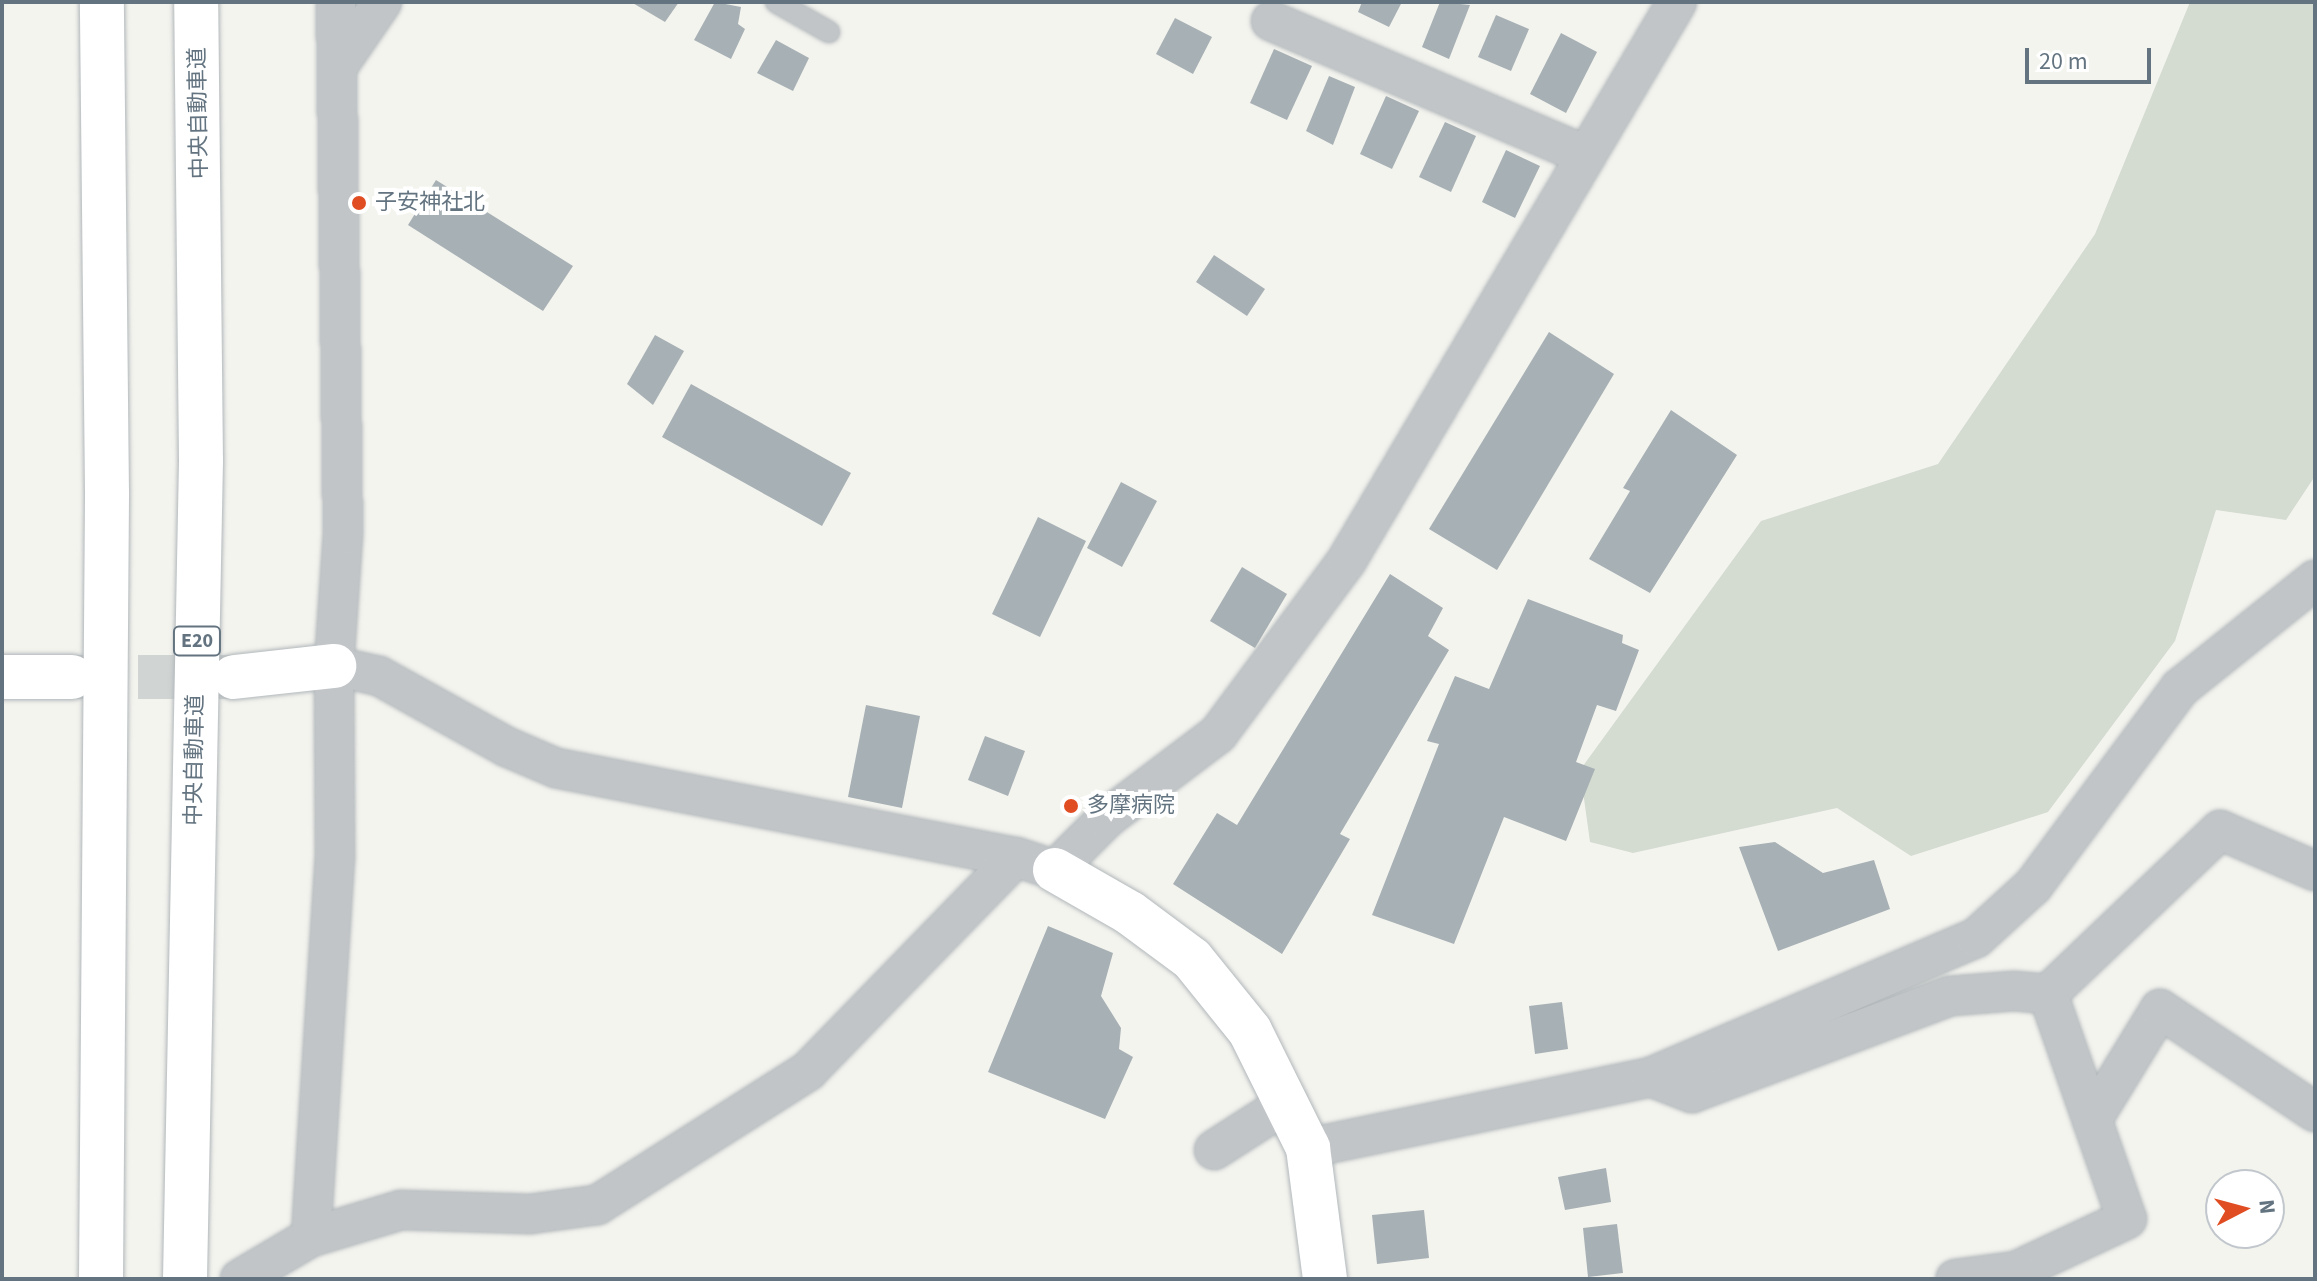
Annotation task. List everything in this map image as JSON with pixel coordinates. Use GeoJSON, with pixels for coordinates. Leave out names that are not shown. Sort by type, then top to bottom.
{"type":"FeatureCollection","features":[{"type":"Feature","properties":{"kind":"main road"},"geometry":{"type":"LineString","coordinates":[[101,1279],[107,509],[102,2]]}},
{"type":"Feature","properties":{"kind":"main road","name":"中央自動車道"},"geometry":{"type":"LineString","coordinates":[[185,1279],[201,461],[196,2]]}},
{"type":"Feature","properties":{"kind":"main road"},"geometry":{"type":"LineString","coordinates":[[234,677],[334,666]]}},
{"type":"Feature","properties":{"kind":"main road"},"geometry":{"type":"LineString","coordinates":[[2,677],[72,677]]}},
{"type":"Feature","properties":{"kind":"main road"},"geometry":{"type":"LineString","coordinates":[[1036,864],[1130,913],[1192,959],[1250,1031],[1289,1102],[1308,1148],[1325,1279]]}},
{"type":"Feature","properties":{"kind":"street"},"geometry":{"type":"LineString","coordinates":[[311,1237],[335,857],[334,666],[344,503],[340,63],[336,2]]}},
{"type":"Feature","properties":{"kind":"street"},"geometry":{"type":"LineString","coordinates":[[340,63],[382,2]]}},
{"type":"Feature","properties":{"kind":"street"},"geometry":{"type":"LineString","coordinates":[[240,1279],[311,1237],[401,1210],[530,1214],[597,1205],[808,1071],[1036,864],[1107,818],[1218,734],[1347,560],[1677,2]]}},
{"type":"Feature","properties":{"kind":"street"},"geometry":{"type":"LineString","coordinates":[[1271,21],[1585,155]]}},
{"type":"Feature","properties":{"kind":"street"},"geometry":{"type":"LineString","coordinates":[[1308,1148],[1651,1077],[1976,938],[2033,886],[2180,688],[2315,580]]}},
{"type":"Feature","properties":{"kind":"street"},"geometry":{"type":"LineString","coordinates":[[334,666],[379,676],[507,747],[556,768],[1036,864]]}},
{"type":"Feature","properties":{"kind":"street"},"geometry":{"type":"LineString","coordinates":[[1651,1077],[1692,1093],[1950,996],[2014,991],[2048,994],[2220,830],[2315,871]]}},
{"type":"Feature","properties":{"kind":"street"},"geometry":{"type":"LineString","coordinates":[[1956,1279],[2016,1271],[2127,1219],[2048,994]]}},
{"type":"Feature","properties":{"kind":"street"},"geometry":{"type":"LineString","coordinates":[[2092,1120],[2160,1009],[2315,1112]]}},
{"type":"Feature","properties":{"kind":"street"},"geometry":{"type":"LineString","coordinates":[[1214,1150],[1289,1102]]}},
{"type":"Feature","properties":{"kind":"lane"},"geometry":{"type":"LineString","coordinates":[[776,2],[829,32]]}},
{"type":"Feature","properties":{"kind":"shaded area"},"geometry":{"type":"Polygon","coordinates":[[[2190,2],[2315,2],[2315,476],[2286,520],[2216,510],[2175,641],[2048,812],[1911,856],[1837,808],[1633,853],[1590,842],[1580,770],[1761,521],[1938,464],[2095,234],[2190,2]]]}},
{"type":"Feature","properties":{"kind":"building"},"geometry":{"type":"Polygon","coordinates":[[[631,2],[679,2],[665,22],[631,2]]]}},
{"type":"Feature","properties":{"kind":"building"},"geometry":{"type":"Polygon","coordinates":[[[715,2],[741,7],[738,24],[745,29],[731,59],[694,40],[715,2]]]}},
{"type":"Feature","properties":{"kind":"building"},"geometry":{"type":"Polygon","coordinates":[[[1362,2],[1402,2],[1389,27],[1358,12],[1362,2]]]}},
{"type":"Feature","properties":{"kind":"building"},"geometry":{"type":"Polygon","coordinates":[[[1440,2],[1470,5],[1449,59],[1422,47],[1440,2]]]}},
{"type":"Feature","properties":{"kind":"building"},"geometry":{"type":"Polygon","coordinates":[[[1496,15],[1529,29],[1511,71],[1478,57],[1496,15]]]}},
{"type":"Feature","properties":{"kind":"building"},"geometry":{"type":"Polygon","coordinates":[[[1175,18],[1212,37],[1193,74],[1156,54],[1175,18]]]}},
{"type":"Feature","properties":{"kind":"building"},"geometry":{"type":"Polygon","coordinates":[[[1561,33],[1597,52],[1566,113],[1530,94],[1561,33]]]}},
{"type":"Feature","properties":{"kind":"building"},"geometry":{"type":"Polygon","coordinates":[[[776,40],[809,58],[793,91],[757,73],[776,40]]]}},
{"type":"Feature","properties":{"kind":"building"},"geometry":{"type":"Polygon","coordinates":[[[1274,49],[1312,66],[1287,120],[1250,103],[1274,49]]]}},
{"type":"Feature","properties":{"kind":"building"},"geometry":{"type":"Polygon","coordinates":[[[1329,76],[1355,87],[1333,145],[1306,131],[1329,76]]]}},
{"type":"Feature","properties":{"kind":"building"},"geometry":{"type":"Polygon","coordinates":[[[1386,96],[1419,111],[1392,169],[1360,154],[1386,96]]]}},
{"type":"Feature","properties":{"kind":"building"},"geometry":{"type":"Polygon","coordinates":[[[1445,122],[1476,136],[1451,192],[1419,177],[1445,122]]]}},
{"type":"Feature","properties":{"kind":"building"},"geometry":{"type":"Polygon","coordinates":[[[1506,150],[1540,166],[1515,218],[1482,202],[1506,150]]]}},
{"type":"Feature","properties":{"kind":"building"},"geometry":{"type":"Polygon","coordinates":[[[436,180],[573,266],[543,311],[408,225],[436,180]]]}},
{"type":"Feature","properties":{"kind":"building"},"geometry":{"type":"Polygon","coordinates":[[[1214,255],[1265,289],[1247,316],[1196,282],[1214,255]]]}},
{"type":"Feature","properties":{"kind":"building"},"geometry":{"type":"Polygon","coordinates":[[[1549,332],[1614,374],[1497,570],[1429,529],[1549,332]]]}},
{"type":"Feature","properties":{"kind":"building"},"geometry":{"type":"Polygon","coordinates":[[[655,335],[684,351],[653,405],[627,384],[655,335]]]}},
{"type":"Feature","properties":{"kind":"building"},"geometry":{"type":"Polygon","coordinates":[[[691,384],[851,473],[822,526],[662,437],[691,384]]]}},
{"type":"Feature","properties":{"kind":"building"},"geometry":{"type":"Polygon","coordinates":[[[1671,410],[1737,455],[1650,593],[1589,559],[1630,491],[1623,488],[1671,410]]]}},
{"type":"Feature","properties":{"kind":"building"},"geometry":{"type":"Polygon","coordinates":[[[1121,482],[1157,501],[1122,567],[1087,548],[1121,482]]]}},
{"type":"Feature","properties":{"kind":"building"},"geometry":{"type":"Polygon","coordinates":[[[1038,517],[1086,541],[1040,637],[992,614],[1038,517]]]}},
{"type":"Feature","properties":{"kind":"building"},"geometry":{"type":"Polygon","coordinates":[[[1242,567],[1287,594],[1255,648],[1210,621],[1242,567]]]}},
{"type":"Feature","properties":{"kind":"building"},"geometry":{"type":"Polygon","coordinates":[[[1390,574],[1443,608],[1428,636],[1449,650],[1340,834],[1350,839],[1282,954],[1173,884],[1217,813],[1237,825],[1390,574]]]}},
{"type":"Feature","properties":{"kind":"building"},"geometry":{"type":"Polygon","coordinates":[[[1528,599],[1623,635],[1622,643],[1639,650],[1616,711],[1597,705],[1576,762],[1595,769],[1566,841],[1504,817],[1454,944],[1372,915],[1439,744],[1427,741],[1455,676],[1489,689],[1528,599]]]}},
{"type":"Feature","properties":{"kind":"building"},"geometry":{"type":"Polygon","coordinates":[[[866,705],[920,716],[902,808],[848,797],[866,705]]]}},
{"type":"Feature","properties":{"kind":"building"},"geometry":{"type":"Polygon","coordinates":[[[985,736],[1025,751],[1008,796],[968,780],[985,736]]]}},
{"type":"Feature","properties":{"kind":"building"},"geometry":{"type":"Polygon","coordinates":[[[1775,842],[1823,873],[1874,860],[1890,909],[1778,951],[1739,847],[1775,842]]]}},
{"type":"Feature","properties":{"kind":"building"},"geometry":{"type":"Polygon","coordinates":[[[1048,926],[1113,953],[1101,996],[1121,1028],[1119,1049],[1133,1057],[1105,1119],[988,1072],[1048,926]]]}},
{"type":"Feature","properties":{"kind":"building"},"geometry":{"type":"Polygon","coordinates":[[[1562,1002],[1568,1049],[1535,1054],[1529,1006],[1562,1002]]]}},
{"type":"Feature","properties":{"kind":"building"},"geometry":{"type":"Polygon","coordinates":[[[1606,1168],[1611,1202],[1565,1210],[1558,1177],[1606,1168]]]}},
{"type":"Feature","properties":{"kind":"building"},"geometry":{"type":"Polygon","coordinates":[[[1424,1210],[1429,1258],[1377,1264],[1372,1215],[1424,1210]]]}},
{"type":"Feature","properties":{"kind":"building"},"geometry":{"type":"Polygon","coordinates":[[[1617,1224],[1623,1273],[1588,1277],[1583,1228],[1617,1224]]]}},
{"type":"Feature","properties":{"kind":"tunnel"},"geometry":{"type":"LineString","coordinates":[[72,677],[234,677]]}},
{"type":"Feature","properties":{"kind":"place","name":"子安神社北"},"geometry":{"type":"Point","coordinates":[359,203]}},
{"type":"Feature","properties":{"kind":"place","name":"多摩病院"},"geometry":{"type":"Point","coordinates":[1071,806]}}]}
